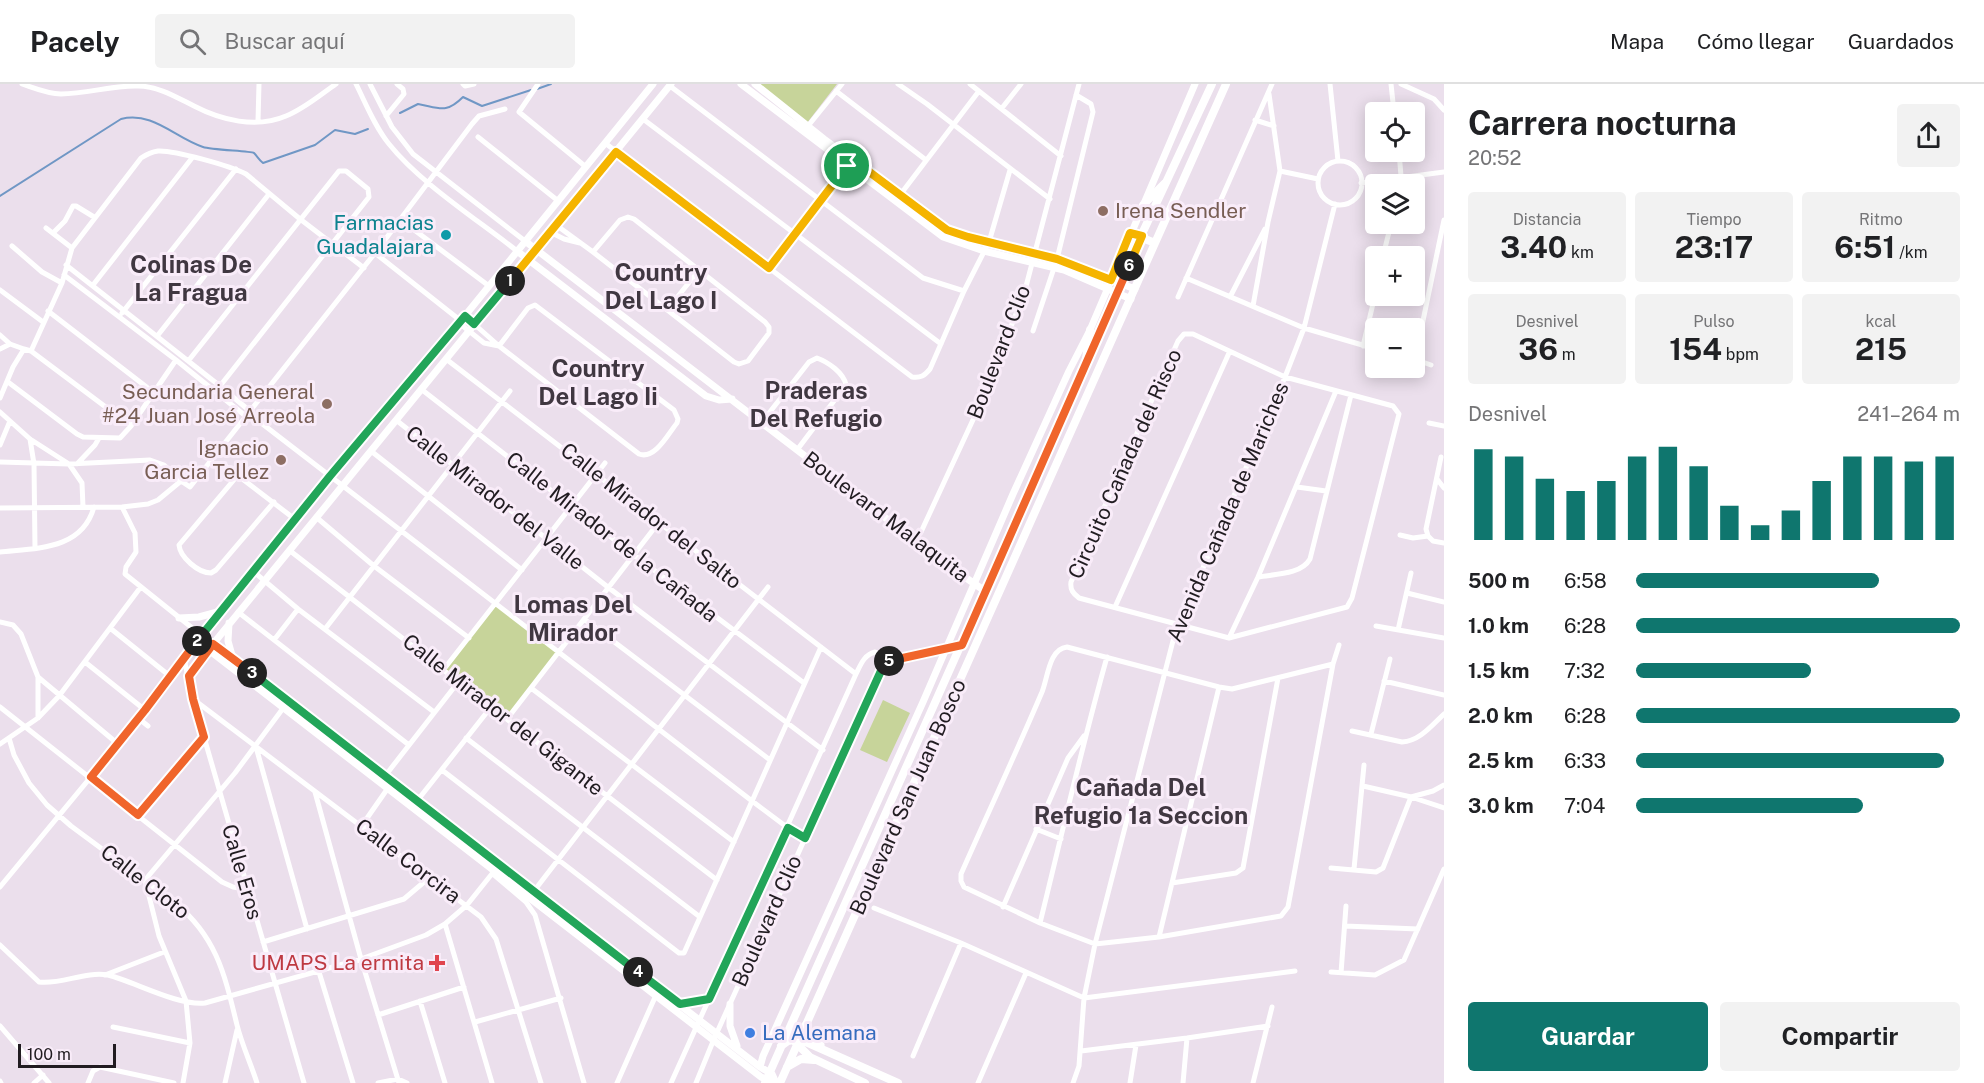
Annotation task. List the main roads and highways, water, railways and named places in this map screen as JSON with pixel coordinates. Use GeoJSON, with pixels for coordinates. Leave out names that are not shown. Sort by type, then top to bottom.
{"type":"FeatureCollection","features":[{"type":"Feature","properties":{"kind":"main road","name":"Boulevard San Juan Bosco"},"geometry":{"type":"LineString","coordinates":[[774,1079],[781,1046],[1212,84]]}},
{"type":"Feature","properties":{"kind":"main road","name":"Boulevard San Juan Bosco"},"geometry":{"type":"LineString","coordinates":[[774,1079],[811,1014],[1226,84]]}},
{"type":"Feature","properties":{"kind":"main road"},"geometry":{"type":"LineString","coordinates":[[1143,205],[1170,178]]}},
{"type":"Feature","properties":{"kind":"main road"},"geometry":{"type":"LineString","coordinates":[[1130,233],[1155,243]]}},
{"type":"Feature","properties":{"kind":"main road"},"geometry":{"type":"LineString","coordinates":[[1085,367],[1090,330]]}},
{"type":"Feature","properties":{"kind":"main road"},"geometry":{"type":"LineString","coordinates":[[950,670],[963,676]]}},
{"type":"Feature","properties":{"kind":"main road"},"geometry":{"type":"LineString","coordinates":[[799,1007],[799,1012],[803,1017],[811,1014]]}},
{"type":"Feature","properties":{"kind":"main road"},"geometry":{"type":"LineString","coordinates":[[790,1027],[805,1053],[865,1083]]}},
{"type":"Feature","properties":{"kind":"main road"},"geometry":{"type":"LineString","coordinates":[[781,1046],[796,1041],[841,1057],[898,1083]]}},
{"type":"Feature","properties":{"kind":"main road"},"geometry":{"type":"LineString","coordinates":[[774,1079],[801,1059],[817,1060]]}},
{"type":"Feature","properties":{"kind":"waterway"},"geometry":{"type":"LineString","coordinates":[[537,89],[551,84]]}},
{"type":"Feature","properties":{"kind":"waterway"},"geometry":{"type":"LineString","coordinates":[[400,113],[418,104],[447,108],[463,97],[482,106],[531,90]]}},
{"type":"Feature","properties":{"kind":"waterway"},"geometry":{"type":"LineString","coordinates":[[0,196],[121,119],[133,118],[154,122],[203,147],[254,153],[263,163],[315,145],[335,130],[355,134],[368,129]]}},
{"type":"Feature","properties":{"kind":"place","name":"Irena Sendler"},"geometry":{"type":"Point","coordinates":[1103,211]}},
{"type":"Feature","properties":{"kind":"place","name":"Farmacias Guadalajara"},"geometry":{"type":"Point","coordinates":[446,235]}},
{"type":"Feature","properties":{"kind":"place","name":"Secundaria General #24 Juan José Arreola"},"geometry":{"type":"Point","coordinates":[327,404]}},
{"type":"Feature","properties":{"kind":"place","name":"Ignacio Garcia Tellez"},"geometry":{"type":"Point","coordinates":[281,460]}},
{"type":"Feature","properties":{"kind":"place","name":"UMAPS La ermita"},"geometry":{"type":"Point","coordinates":[437,963]}},
{"type":"Feature","properties":{"kind":"place","name":"La Alemana"},"geometry":{"type":"Point","coordinates":[750,1033]}},
{"type":"Feature","properties":{"kind":"district","name":"Colinas De La Fragua"},"geometry":{"type":"Point","coordinates":[191,279]}},
{"type":"Feature","properties":{"kind":"district","name":"Country Del Lago I"},"geometry":{"type":"Point","coordinates":[661,287]}},
{"type":"Feature","properties":{"kind":"district","name":"Country Del Lago Ii"},"geometry":{"type":"Point","coordinates":[598,383]}},
{"type":"Feature","properties":{"kind":"district","name":"Praderas Del Refugio"},"geometry":{"type":"Point","coordinates":[816,405]}},
{"type":"Feature","properties":{"kind":"district","name":"Lomas Del Mirador"},"geometry":{"type":"Point","coordinates":[573,619]}},
{"type":"Feature","properties":{"kind":"district","name":"Cañada Del Refugio 1a Seccion"},"geometry":{"type":"Point","coordinates":[1141,802]}}]}
